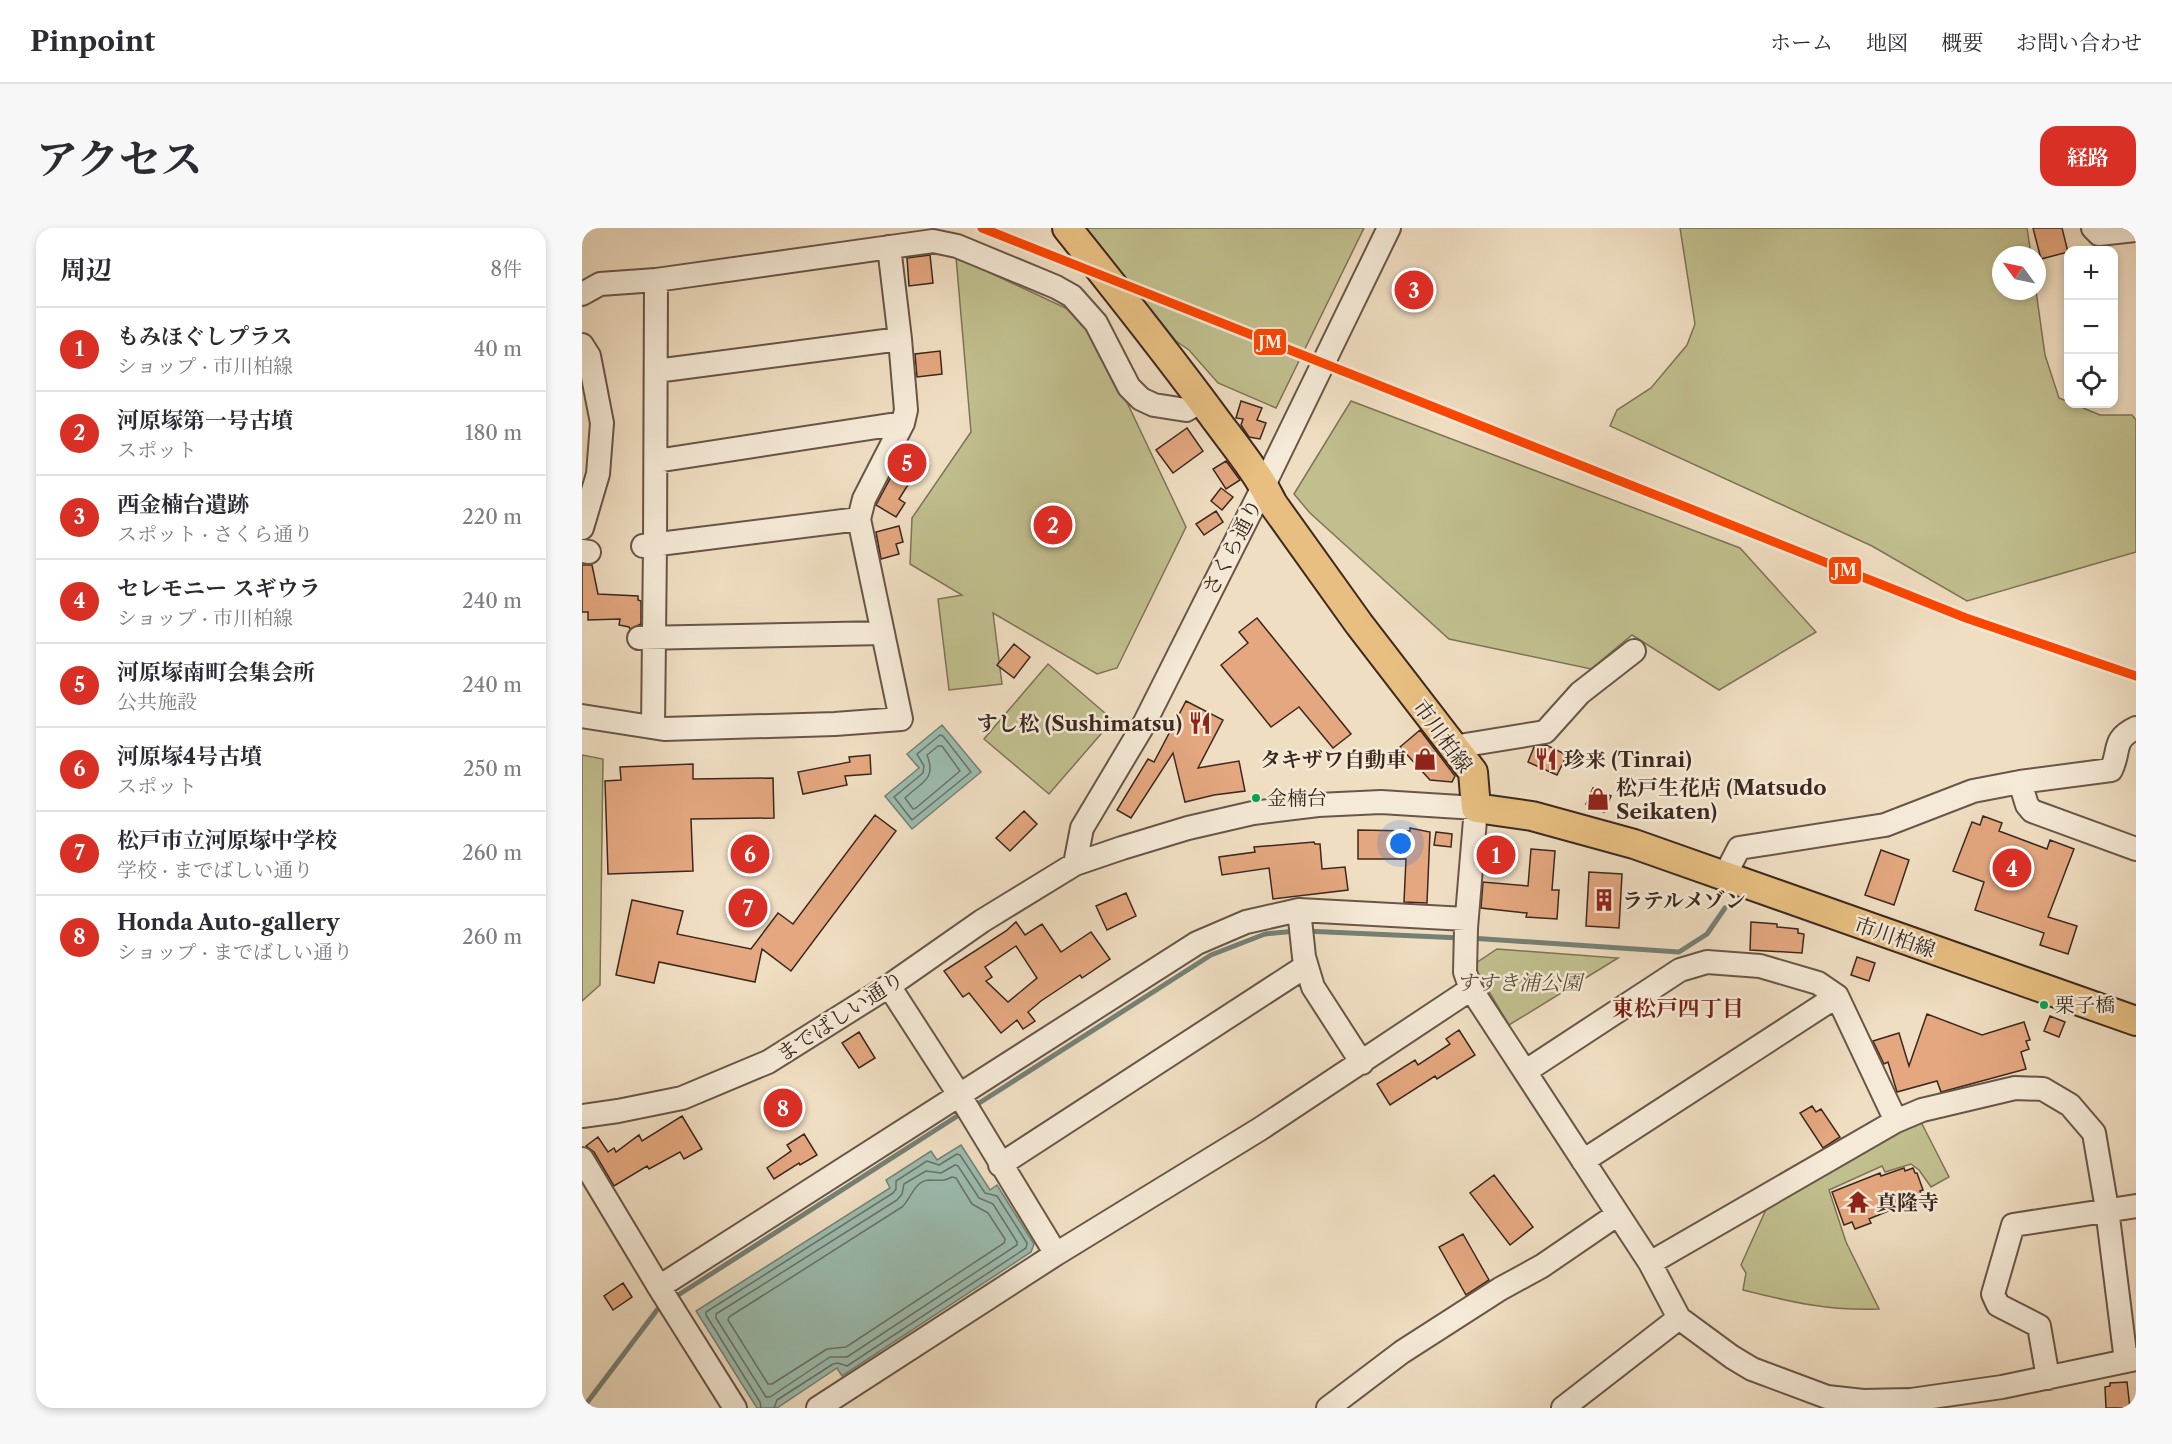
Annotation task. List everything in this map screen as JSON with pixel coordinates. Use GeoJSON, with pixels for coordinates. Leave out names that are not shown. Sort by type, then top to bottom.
{"type":"FeatureCollection","features":[{"type":"Feature","properties":{"kind":"main road","name":"市川柏線"},"geometry":{"type":"LineString","coordinates":[[1067,228],[1134,310],[1202,401],[1264,485],[1273,504],[1359,624],[1473,772],[1476,808],[1532,816],[1626,842],[2136,1021]]}},
{"type":"Feature","properties":{"kind":"street","name":"さくら通り"},"geometry":{"type":"LineString","coordinates":[[1075,864],[1082,828],[1144,724],[1389,228]]}},
{"type":"Feature","properties":{"kind":"street"},"geometry":{"type":"LineString","coordinates":[[2093,228],[2099,234],[2136,230]]}},
{"type":"Feature","properties":{"kind":"street"},"geometry":{"type":"LineString","coordinates":[[582,294],[600,284],[656,280],[933,241],[957,246],[1056,287],[1072,296],[1096,323],[1130,387],[1141,399],[1154,405],[1186,410],[1202,401]]}},
{"type":"Feature","properties":{"kind":"street"},"geometry":{"type":"LineString","coordinates":[[582,716],[664,729],[835,724],[901,719],[859,519],[864,499],[903,423],[906,410],[889,247]]}},
{"type":"Feature","properties":{"kind":"street"},"geometry":{"type":"LineString","coordinates":[[653,727],[646,639],[648,546],[656,461],[656,280]]}},
{"type":"Feature","properties":{"kind":"street"},"geometry":{"type":"LineString","coordinates":[[656,371],[900,339]]}},
{"type":"Feature","properties":{"kind":"street"},"geometry":{"type":"LineString","coordinates":[[582,345],[589,356],[602,423],[598,474],[582,528]]}},
{"type":"Feature","properties":{"kind":"street"},"geometry":{"type":"LineString","coordinates":[[656,461],[903,423]]}},
{"type":"Feature","properties":{"kind":"street"},"geometry":{"type":"LineString","coordinates":[[648,546],[859,519]]}},
{"type":"Feature","properties":{"kind":"street"},"geometry":{"type":"LineString","coordinates":[[646,639],[883,633]]}},
{"type":"Feature","properties":{"kind":"street"},"geometry":{"type":"LineString","coordinates":[[1453,747],[1545,732],[1580,693],[1634,651]]}},
{"type":"Feature","properties":{"kind":"street"},"geometry":{"type":"LineString","coordinates":[[1724,877],[1739,848],[1885,825],[1973,791],[2020,782],[2111,770],[2116,760],[2117,744],[2126,733],[2136,728]]}},
{"type":"Feature","properties":{"kind":"street"},"geometry":{"type":"LineString","coordinates":[[2020,782],[2027,805],[2032,811],[2136,849]]}},
{"type":"Feature","properties":{"kind":"street","name":"までばしい通り"},"geometry":{"type":"LineString","coordinates":[[582,1116],[682,1098],[768,1062],[889,986],[982,921],[1075,864],[1136,843],[1252,813],[1318,805],[1381,802],[1476,808]]}},
{"type":"Feature","properties":{"kind":"street"},"geometry":{"type":"LineString","coordinates":[[1476,808],[1465,972],[1472,989],[1650,1263],[1679,1318],[1732,1358],[1752,1369],[1827,1396],[1863,1401],[1911,1400],[2002,1387],[2131,1360],[2094,1133],[2070,1105],[2043,1089],[2015,1088],[1922,1110],[1896,1121],[1650,1263]]}},
{"type":"Feature","properties":{"kind":"street"},"geometry":{"type":"LineString","coordinates":[[666,1298],[965,1106],[1197,943],[1246,922],[1466,931]]}},
{"type":"Feature","properties":{"kind":"street"},"geometry":{"type":"LineString","coordinates":[[1300,924],[1306,966],[1313,987],[1362,1063]]}},
{"type":"Feature","properties":{"kind":"street"},"geometry":{"type":"LineString","coordinates":[[1526,1071],[1680,970],[1707,962],[1760,966],[1818,983],[1837,996],[1896,1121]]}},
{"type":"Feature","properties":{"kind":"street"},"geometry":{"type":"LineString","coordinates":[[1000,1165],[1306,966]]}},
{"type":"Feature","properties":{"kind":"street"},"geometry":{"type":"LineString","coordinates":[[889,986],[1056,1254]]}},
{"type":"Feature","properties":{"kind":"street"},"geometry":{"type":"LineString","coordinates":[[818,1408],[1056,1254],[1260,1129],[1472,989]]}},
{"type":"Feature","properties":{"kind":"street"},"geometry":{"type":"LineString","coordinates":[[1583,1161],[1837,996]]}},
{"type":"Feature","properties":{"kind":"street"},"geometry":{"type":"LineString","coordinates":[[582,1159],[735,1408]]}},
{"type":"Feature","properties":{"kind":"street"},"geometry":{"type":"LineString","coordinates":[[2048,1378],[2039,1326],[1998,1305],[1993,1294],[2013,1225],[2136,1206]]}},
{"type":"Feature","properties":{"kind":"street"},"geometry":{"type":"LineString","coordinates":[[1328,1408],[1402,1352],[1500,1288],[1542,1266],[1618,1214]]}},
{"type":"Feature","properties":{"kind":"street"},"geometry":{"type":"LineString","coordinates":[[1563,1408],[1679,1318]]}},
{"type":"Feature","properties":{"kind":"green space"},"geometry":{"type":"Polygon","coordinates":[[[1085,228],[1364,228],[1276,408],[1218,383],[1189,350],[1176,341],[1085,228]]]}},
{"type":"Feature","properties":{"kind":"green space"},"geometry":{"type":"Polygon","coordinates":[[[1680,228],[2027,228],[2030,246],[1992,246],[1992,300],[2037,300],[2045,355],[2059,398],[2064,400],[2064,408],[2083,408],[2100,415],[2132,415],[2136,420],[2136,552],[1967,601],[1872,546],[1610,426],[1617,410],[1651,388],[1687,345],[1695,324],[1680,228]]]}},
{"type":"Feature","properties":{"kind":"green space"},"geometry":{"type":"Polygon","coordinates":[[[956,257],[1087,318],[1186,527],[1117,668],[1097,674],[993,613],[1002,684],[949,690],[938,599],[962,595],[910,564],[912,518],[971,432],[956,257]]]}},
{"type":"Feature","properties":{"kind":"green space"},"geometry":{"type":"Polygon","coordinates":[[[1351,401],[1740,548],[1816,632],[1719,690],[1632,635],[1591,669],[1449,639],[1310,513],[1294,494],[1351,401]]]}},
{"type":"Feature","properties":{"kind":"green space"},"geometry":{"type":"Polygon","coordinates":[[[1048,664],[1113,720],[1049,794],[984,739],[1048,664]]]}},
{"type":"Feature","properties":{"kind":"green space"},"geometry":{"type":"Polygon","coordinates":[[[582,755],[603,759],[600,985],[582,1001],[582,755]]]}},
{"type":"Feature","properties":{"kind":"green space","name":"すすき浦公園"},"geometry":{"type":"Polygon","coordinates":[[[1497,949],[1618,958],[1509,1025],[1473,965],[1497,949]]]}},
{"type":"Feature","properties":{"kind":"green space"},"geometry":{"type":"Polygon","coordinates":[[[1920,1120],[1949,1177],[1931,1187],[1919,1170],[1911,1164],[1885,1172],[1882,1166],[1829,1190],[1846,1242],[1879,1309],[1843,1309],[1810,1305],[1743,1290],[1746,1273],[1741,1265],[1768,1205],[1920,1120]]]}},
{"type":"Feature","properties":{"kind":"water"},"geometry":{"type":"Polygon","coordinates":[[[942,725],[981,772],[912,829],[885,796],[919,768],[907,754],[942,725]]]}},
{"type":"Feature","properties":{"kind":"water"},"geometry":{"type":"Polygon","coordinates":[[[961,1145],[990,1190],[997,1185],[1034,1244],[1031,1252],[842,1376],[837,1368],[777,1408],[757,1408],[696,1311],[890,1188],[886,1180],[931,1151],[937,1160],[961,1145]]]}},
{"type":"Feature","properties":{"kind":"building"},"geometry":{"type":"Polygon","coordinates":[[[2033,228],[2062,228],[2066,246],[2064,246],[2064,253],[2046,258],[2046,246],[2038,246],[2033,228]]]}},
{"type":"Feature","properties":{"kind":"building"},"geometry":{"type":"Polygon","coordinates":[[[930,255],[933,283],[909,286],[907,258],[930,255]]]}},
{"type":"Feature","properties":{"kind":"building"},"geometry":{"type":"Polygon","coordinates":[[[940,351],[942,374],[917,377],[915,354],[940,351]]]}},
{"type":"Feature","properties":{"kind":"building"},"geometry":{"type":"Polygon","coordinates":[[[1241,401],[1262,408],[1257,420],[1266,423],[1260,439],[1249,437],[1241,425],[1243,419],[1236,418],[1241,401]]]}},
{"type":"Feature","properties":{"kind":"building"},"geometry":{"type":"Polygon","coordinates":[[[1187,428],[1203,451],[1173,473],[1156,450],[1187,428]]]}},
{"type":"Feature","properties":{"kind":"building"},"geometry":{"type":"Polygon","coordinates":[[[906,449],[926,461],[919,474],[916,472],[899,499],[905,503],[896,517],[876,505],[906,449]]]}},
{"type":"Feature","properties":{"kind":"building"},"geometry":{"type":"Polygon","coordinates":[[[1226,461],[1240,480],[1226,489],[1213,469],[1226,461]]]}},
{"type":"Feature","properties":{"kind":"building"},"geometry":{"type":"Polygon","coordinates":[[[1221,488],[1233,497],[1222,510],[1211,501],[1221,488]]]}},
{"type":"Feature","properties":{"kind":"building"},"geometry":{"type":"Polygon","coordinates":[[[1216,511],[1223,522],[1204,535],[1196,524],[1216,511]]]}},
{"type":"Feature","properties":{"kind":"building"},"geometry":{"type":"Polygon","coordinates":[[[899,526],[903,542],[896,544],[899,554],[881,559],[876,532],[899,526]]]}},
{"type":"Feature","properties":{"kind":"building"},"geometry":{"type":"Polygon","coordinates":[[[582,565],[592,565],[598,594],[638,596],[638,600],[641,601],[641,624],[630,629],[619,625],[620,619],[588,620],[588,612],[582,612],[582,565]]]}},
{"type":"Feature","properties":{"kind":"building"},"geometry":{"type":"Polygon","coordinates":[[[1257,618],[1351,734],[1333,748],[1299,707],[1271,727],[1221,665],[1248,643],[1239,632],[1257,618]]]}},
{"type":"Feature","properties":{"kind":"building"},"geometry":{"type":"Polygon","coordinates":[[[1014,644],[1030,657],[1014,678],[997,665],[1014,644]]]}},
{"type":"Feature","properties":{"kind":"building"},"geometry":{"type":"Polygon","coordinates":[[[1186,701],[1223,720],[1198,768],[1239,761],[1245,791],[1185,802],[1173,753],[1131,818],[1117,810],[1148,759],[1154,762],[1186,701]]]}},
{"type":"Feature","properties":{"kind":"building"},"geometry":{"type":"Polygon","coordinates":[[[1420,730],[1455,776],[1452,782],[1430,780],[1400,747],[1420,730]]]}},
{"type":"Feature","properties":{"kind":"building"},"geometry":{"type":"Polygon","coordinates":[[[1546,745],[1567,755],[1557,775],[1528,762],[1534,747],[1546,745]]]}},
{"type":"Feature","properties":{"kind":"building"},"geometry":{"type":"Polygon","coordinates":[[[870,755],[871,774],[845,776],[847,785],[803,794],[798,772],[850,762],[849,757],[870,755]]]}},
{"type":"Feature","properties":{"kind":"building"},"geometry":{"type":"Polygon","coordinates":[[[693,764],[693,779],[773,778],[774,818],[691,819],[693,871],[608,874],[605,781],[621,780],[620,767],[693,764]]]}},
{"type":"Feature","properties":{"kind":"building"},"geometry":{"type":"Polygon","coordinates":[[[1593,788],[1611,796],[1604,812],[1586,804],[1593,788]]]}},
{"type":"Feature","properties":{"kind":"building"},"geometry":{"type":"Polygon","coordinates":[[[1024,811],[1037,824],[1010,851],[996,838],[1024,811]]]}},
{"type":"Feature","properties":{"kind":"building"},"geometry":{"type":"Polygon","coordinates":[[[875,815],[896,831],[791,971],[762,949],[755,982],[659,962],[654,983],[616,975],[632,900],[683,911],[677,934],[751,949],[778,913],[793,924],[875,815]]]}},
{"type":"Feature","properties":{"kind":"building"},"geometry":{"type":"Polygon","coordinates":[[[1983,816],[2002,823],[1999,831],[2047,849],[2050,840],[2074,849],[2048,917],[2077,926],[2068,954],[2040,945],[2044,933],[1975,910],[1984,882],[1953,871],[1972,822],[1980,825],[1983,816]]]}},
{"type":"Feature","properties":{"kind":"building"},"geometry":{"type":"Polygon","coordinates":[[[1410,828],[1430,832],[1427,903],[1404,902],[1406,859],[1358,859],[1358,830],[1410,831],[1410,828]]]}},
{"type":"Feature","properties":{"kind":"building"},"geometry":{"type":"Polygon","coordinates":[[[1436,832],[1452,834],[1451,847],[1434,845],[1436,832]]]}},
{"type":"Feature","properties":{"kind":"building"},"geometry":{"type":"Polygon","coordinates":[[[1314,842],[1320,844],[1322,869],[1345,867],[1348,890],[1273,899],[1269,868],[1222,875],[1219,857],[1255,852],[1254,847],[1314,842]]]}},
{"type":"Feature","properties":{"kind":"building"},"geometry":{"type":"Polygon","coordinates":[[[1531,849],[1555,851],[1552,890],[1559,890],[1557,919],[1526,917],[1527,913],[1481,908],[1483,882],[1528,886],[1531,849]]]}},
{"type":"Feature","properties":{"kind":"building"},"geometry":{"type":"Polygon","coordinates":[[[1881,850],[1909,860],[1894,905],[1865,895],[1881,850]]]}},
{"type":"Feature","properties":{"kind":"building","name":"ラテルメゾン"},"geometry":{"type":"Polygon","coordinates":[[[1589,872],[1622,874],[1619,928],[1586,926],[1589,872]]]}},
{"type":"Feature","properties":{"kind":"building"},"geometry":{"type":"Polygon","coordinates":[[[1126,893],[1136,916],[1107,930],[1096,906],[1126,893]]]}},
{"type":"Feature","properties":{"kind":"building"},"geometry":{"type":"Polygon","coordinates":[[[1016,922],[1025,935],[1042,924],[1061,952],[1091,932],[1110,959],[1082,978],[1080,975],[1041,1001],[1028,1012],[1035,1021],[1023,1029],[1017,1020],[1001,1033],[969,993],[963,997],[944,971],[1006,931],[1016,922]],[[1016,946],[985,967],[992,977],[986,981],[1008,1002],[1037,978],[1016,946]]]}},
{"type":"Feature","properties":{"kind":"building"},"geometry":{"type":"Polygon","coordinates":[[[1751,922],[1777,924],[1777,927],[1798,929],[1798,933],[1804,934],[1802,953],[1750,950],[1751,922]]]}},
{"type":"Feature","properties":{"kind":"building"},"geometry":{"type":"Polygon","coordinates":[[[1857,957],[1875,963],[1869,981],[1851,975],[1857,957]]]}},
{"type":"Feature","properties":{"kind":"building"},"geometry":{"type":"Polygon","coordinates":[[[1927,1014],[1982,1035],[2024,1022],[2030,1040],[2026,1041],[2029,1049],[2021,1052],[2026,1069],[1941,1092],[1937,1081],[1897,1092],[1888,1062],[1884,1064],[1873,1041],[1899,1033],[1909,1066],[1927,1014]]]}},
{"type":"Feature","properties":{"kind":"building"},"geometry":{"type":"Polygon","coordinates":[[[2050,1016],[2065,1022],[2059,1037],[2044,1031],[2050,1016]]]}},
{"type":"Feature","properties":{"kind":"building"},"geometry":{"type":"Polygon","coordinates":[[[1459,1030],[1475,1055],[1437,1079],[1435,1076],[1390,1105],[1377,1084],[1415,1060],[1418,1065],[1450,1044],[1446,1039],[1459,1030]]]}},
{"type":"Feature","properties":{"kind":"building"},"geometry":{"type":"Polygon","coordinates":[[[859,1032],[875,1058],[859,1068],[842,1043],[859,1032]]]}},
{"type":"Feature","properties":{"kind":"building"},"geometry":{"type":"Polygon","coordinates":[[[1812,1106],[1816,1112],[1821,1109],[1840,1137],[1823,1148],[1800,1113],[1812,1106]]]}},
{"type":"Feature","properties":{"kind":"building"},"geometry":{"type":"Polygon","coordinates":[[[682,1116],[702,1149],[684,1159],[680,1152],[649,1169],[647,1166],[614,1186],[594,1152],[586,1146],[598,1137],[608,1152],[614,1148],[616,1152],[639,1135],[642,1141],[682,1116]]]}},
{"type":"Feature","properties":{"kind":"building"},"geometry":{"type":"Polygon","coordinates":[[[804,1134],[817,1155],[774,1179],[767,1168],[791,1151],[787,1145],[804,1134]]]}},
{"type":"Feature","properties":{"kind":"building"},"geometry":{"type":"Polygon","coordinates":[[[1904,1168],[1905,1171],[1913,1168],[1917,1173],[1923,1190],[1920,1191],[1922,1197],[1869,1219],[1871,1223],[1855,1229],[1852,1222],[1844,1225],[1832,1192],[1880,1173],[1881,1176],[1904,1168]]]}},
{"type":"Feature","properties":{"kind":"building"},"geometry":{"type":"Polygon","coordinates":[[[1494,1175],[1533,1227],[1510,1245],[1470,1193],[1494,1175]]]}},
{"type":"Feature","properties":{"kind":"building"},"geometry":{"type":"Polygon","coordinates":[[[1463,1234],[1489,1280],[1466,1295],[1439,1247],[1463,1234]]]}},
{"type":"Feature","properties":{"kind":"building"},"geometry":{"type":"Polygon","coordinates":[[[623,1283],[632,1297],[613,1310],[604,1296],[623,1283]]]}},
{"type":"Feature","properties":{"kind":"building"},"geometry":{"type":"Polygon","coordinates":[[[2127,1382],[2130,1408],[2106,1408],[2105,1387],[2110,1386],[2110,1383],[2127,1382]]]}},
{"type":"Feature","properties":{"kind":"waterway"},"geometry":{"type":"LineString","coordinates":[[1470,938],[1679,952],[1707,934],[1725,908]]}},
{"type":"Feature","properties":{"kind":"waterway"},"geometry":{"type":"LineString","coordinates":[[973,1107],[1211,955],[1265,934],[1296,931]]}},
{"type":"Feature","properties":{"kind":"waterway"},"geometry":{"type":"LineString","coordinates":[[1305,931],[1461,938]]}},
{"type":"Feature","properties":{"kind":"waterway"},"geometry":{"type":"LineString","coordinates":[[672,1299],[962,1113]]}},
{"type":"Feature","properties":{"kind":"waterway"},"geometry":{"type":"LineString","coordinates":[[583,1408],[657,1310],[665,1305]]}},
{"type":"Feature","properties":{"kind":"transit line","name":"JM"},"geometry":{"type":"LineString","coordinates":[[982,228],[1966,618],[2136,676]]}},
{"type":"Feature","properties":{"kind":"place","name":"西金楠台遺跡"},"geometry":{"type":"Point","coordinates":[1414,290]}},
{"type":"Feature","properties":{"kind":"place","name":"河原塚南町会集会所"},"geometry":{"type":"Point","coordinates":[907,463]}},
{"type":"Feature","properties":{"kind":"place","name":"河原塚第一号古墳"},"geometry":{"type":"Point","coordinates":[1053,525]}},
{"type":"Feature","properties":{"kind":"place","name":"すし松 (Sushimatsu)"},"geometry":{"type":"Point","coordinates":[1200,723]}},
{"type":"Feature","properties":{"kind":"place","name":"タキザワ自動車"},"geometry":{"type":"Point","coordinates":[1425,759]}},
{"type":"Feature","properties":{"kind":"place","name":"珍来 (Tinrai)"},"geometry":{"type":"Point","coordinates":[1546,759]}},
{"type":"Feature","properties":{"kind":"place","name":"金楠台"},"geometry":{"type":"Point","coordinates":[1256,798]}},
{"type":"Feature","properties":{"kind":"place","name":"松戸生花店 (Matsudo Seikaten)"},"geometry":{"type":"Point","coordinates":[1598,799]}},
{"type":"Feature","properties":{"kind":"place","name":"河原塚4号古墳"},"geometry":{"type":"Point","coordinates":[750,854]}},
{"type":"Feature","properties":{"kind":"place","name":"もみほぐしプラス"},"geometry":{"type":"Point","coordinates":[1496,855]}},
{"type":"Feature","properties":{"kind":"place","name":"セレモニー スギウラ"},"geometry":{"type":"Point","coordinates":[2012,868]}},
{"type":"Feature","properties":{"kind":"place","name":"ラテルメゾン"},"geometry":{"type":"Point","coordinates":[1604,900]}},
{"type":"Feature","properties":{"kind":"place","name":"松戸市立河原塚中学校"},"geometry":{"type":"Point","coordinates":[748,908]}},
{"type":"Feature","properties":{"kind":"place","name":"栗子橋"},"geometry":{"type":"Point","coordinates":[2044,1005]}},
{"type":"Feature","properties":{"kind":"place","name":"Honda Auto-gallery"},"geometry":{"type":"Point","coordinates":[783,1108]}},
{"type":"Feature","properties":{"kind":"place","name":"真隆寺"},"geometry":{"type":"Point","coordinates":[1858,1202]}},
{"type":"Feature","properties":{"kind":"district","name":"東松戸四丁目"},"geometry":{"type":"Point","coordinates":[1678,1008]}}]}
